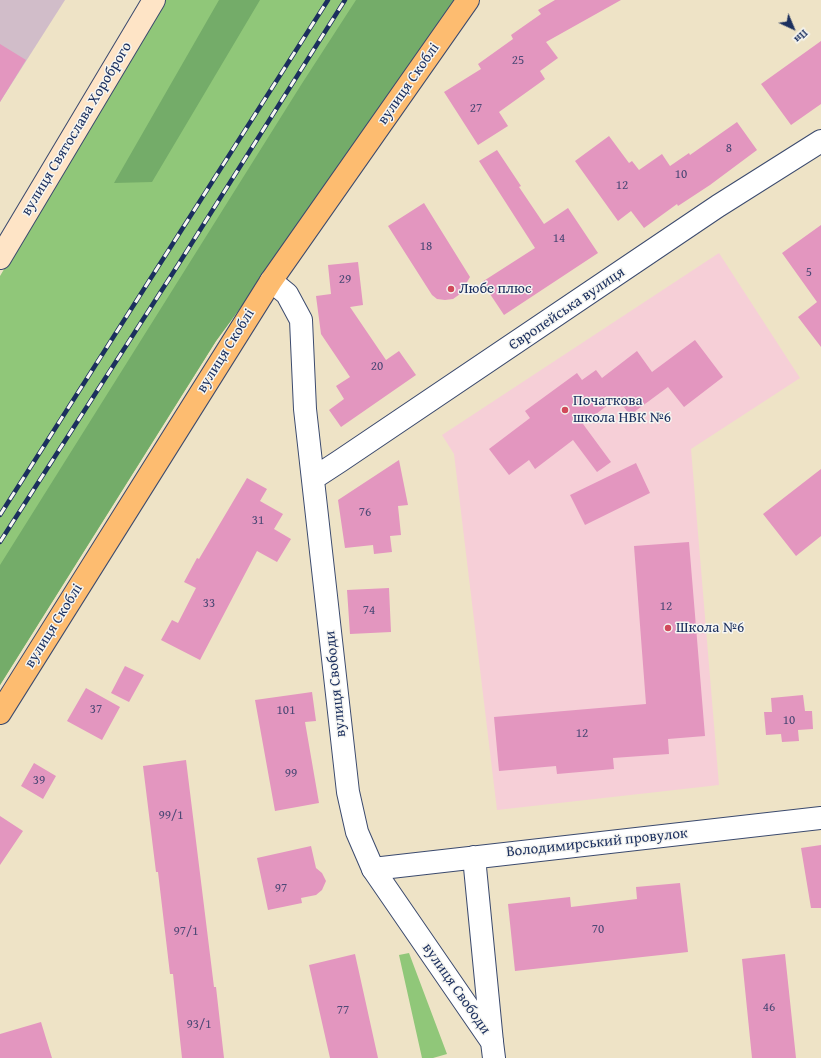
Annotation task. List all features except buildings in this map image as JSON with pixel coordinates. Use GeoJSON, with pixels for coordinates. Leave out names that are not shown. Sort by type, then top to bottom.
{"type":"FeatureCollection","features":[{"type":"Feature","properties":{"kind":"main road","name":"вулиця Святослава Хороброго"},"geometry":{"type":"LineString","coordinates":[[0,258],[154,0]]}},
{"type":"Feature","properties":{"kind":"main road","name":"вулиця Скоблі"},"geometry":{"type":"LineString","coordinates":[[0,713],[270,281],[468,0]]}},
{"type":"Feature","properties":{"kind":"street","name":"Європейська вулиця"},"geometry":{"type":"LineString","coordinates":[[314,478],[718,206],[821,141]]}},
{"type":"Feature","properties":{"kind":"street","name":"вулиця Свободи"},"geometry":{"type":"LineString","coordinates":[[270,281],[287,294],[301,320],[305,409],[314,478],[348,792],[357,832],[373,869],[493,1050]]}},
{"type":"Feature","properties":{"kind":"street","name":"Володимирський провулок"},"geometry":{"type":"LineString","coordinates":[[373,869],[821,818]]}},
{"type":"Feature","properties":{"kind":"street"},"geometry":{"type":"LineString","coordinates":[[474,857],[493,1050]]}},
{"type":"Feature","properties":{"kind":"shaded area"},"geometry":{"type":"Polygon","coordinates":[[[0,0],[65,0],[0,102],[0,0]]]}},
{"type":"Feature","properties":{"kind":"shaded area"},"geometry":{"type":"Polygon","coordinates":[[[719,253],[800,378],[691,449],[719,785],[497,810],[454,454],[442,435],[719,253]]]}},
{"type":"Feature","properties":{"kind":"green space"},"geometry":{"type":"Polygon","coordinates":[[[165,0],[454,0],[271,266],[216,341],[0,685],[0,276],[165,0]]]}},
{"type":"Feature","properties":{"kind":"green space"},"geometry":{"type":"Polygon","coordinates":[[[219,0],[260,0],[152,182],[114,183],[219,0]]]}},
{"type":"Feature","properties":{"kind":"green space"},"geometry":{"type":"Polygon","coordinates":[[[356,0],[454,0],[271,266],[216,341],[0,685],[0,565],[301,85],[356,0]]]}},
{"type":"Feature","properties":{"kind":"green space"},"geometry":{"type":"Polygon","coordinates":[[[409,953],[447,1054],[433,1058],[422,1058],[399,955],[409,953]]]}},
{"type":"Feature","properties":{"kind":"railway"},"geometry":{"type":"LineString","coordinates":[[0,515],[328,0]]}},
{"type":"Feature","properties":{"kind":"railway"},"geometry":{"type":"LineString","coordinates":[[0,542],[178,265],[345,0]]}},
{"type":"Feature","properties":{"kind":"place","name":"Любе плюс"},"geometry":{"type":"Point","coordinates":[451,289]}},
{"type":"Feature","properties":{"kind":"place","name":"Початкова школа НВК №6"},"geometry":{"type":"Point","coordinates":[565,410]}},
{"type":"Feature","properties":{"kind":"place","name":"Школа №6"},"geometry":{"type":"Point","coordinates":[668,628]}}]}
